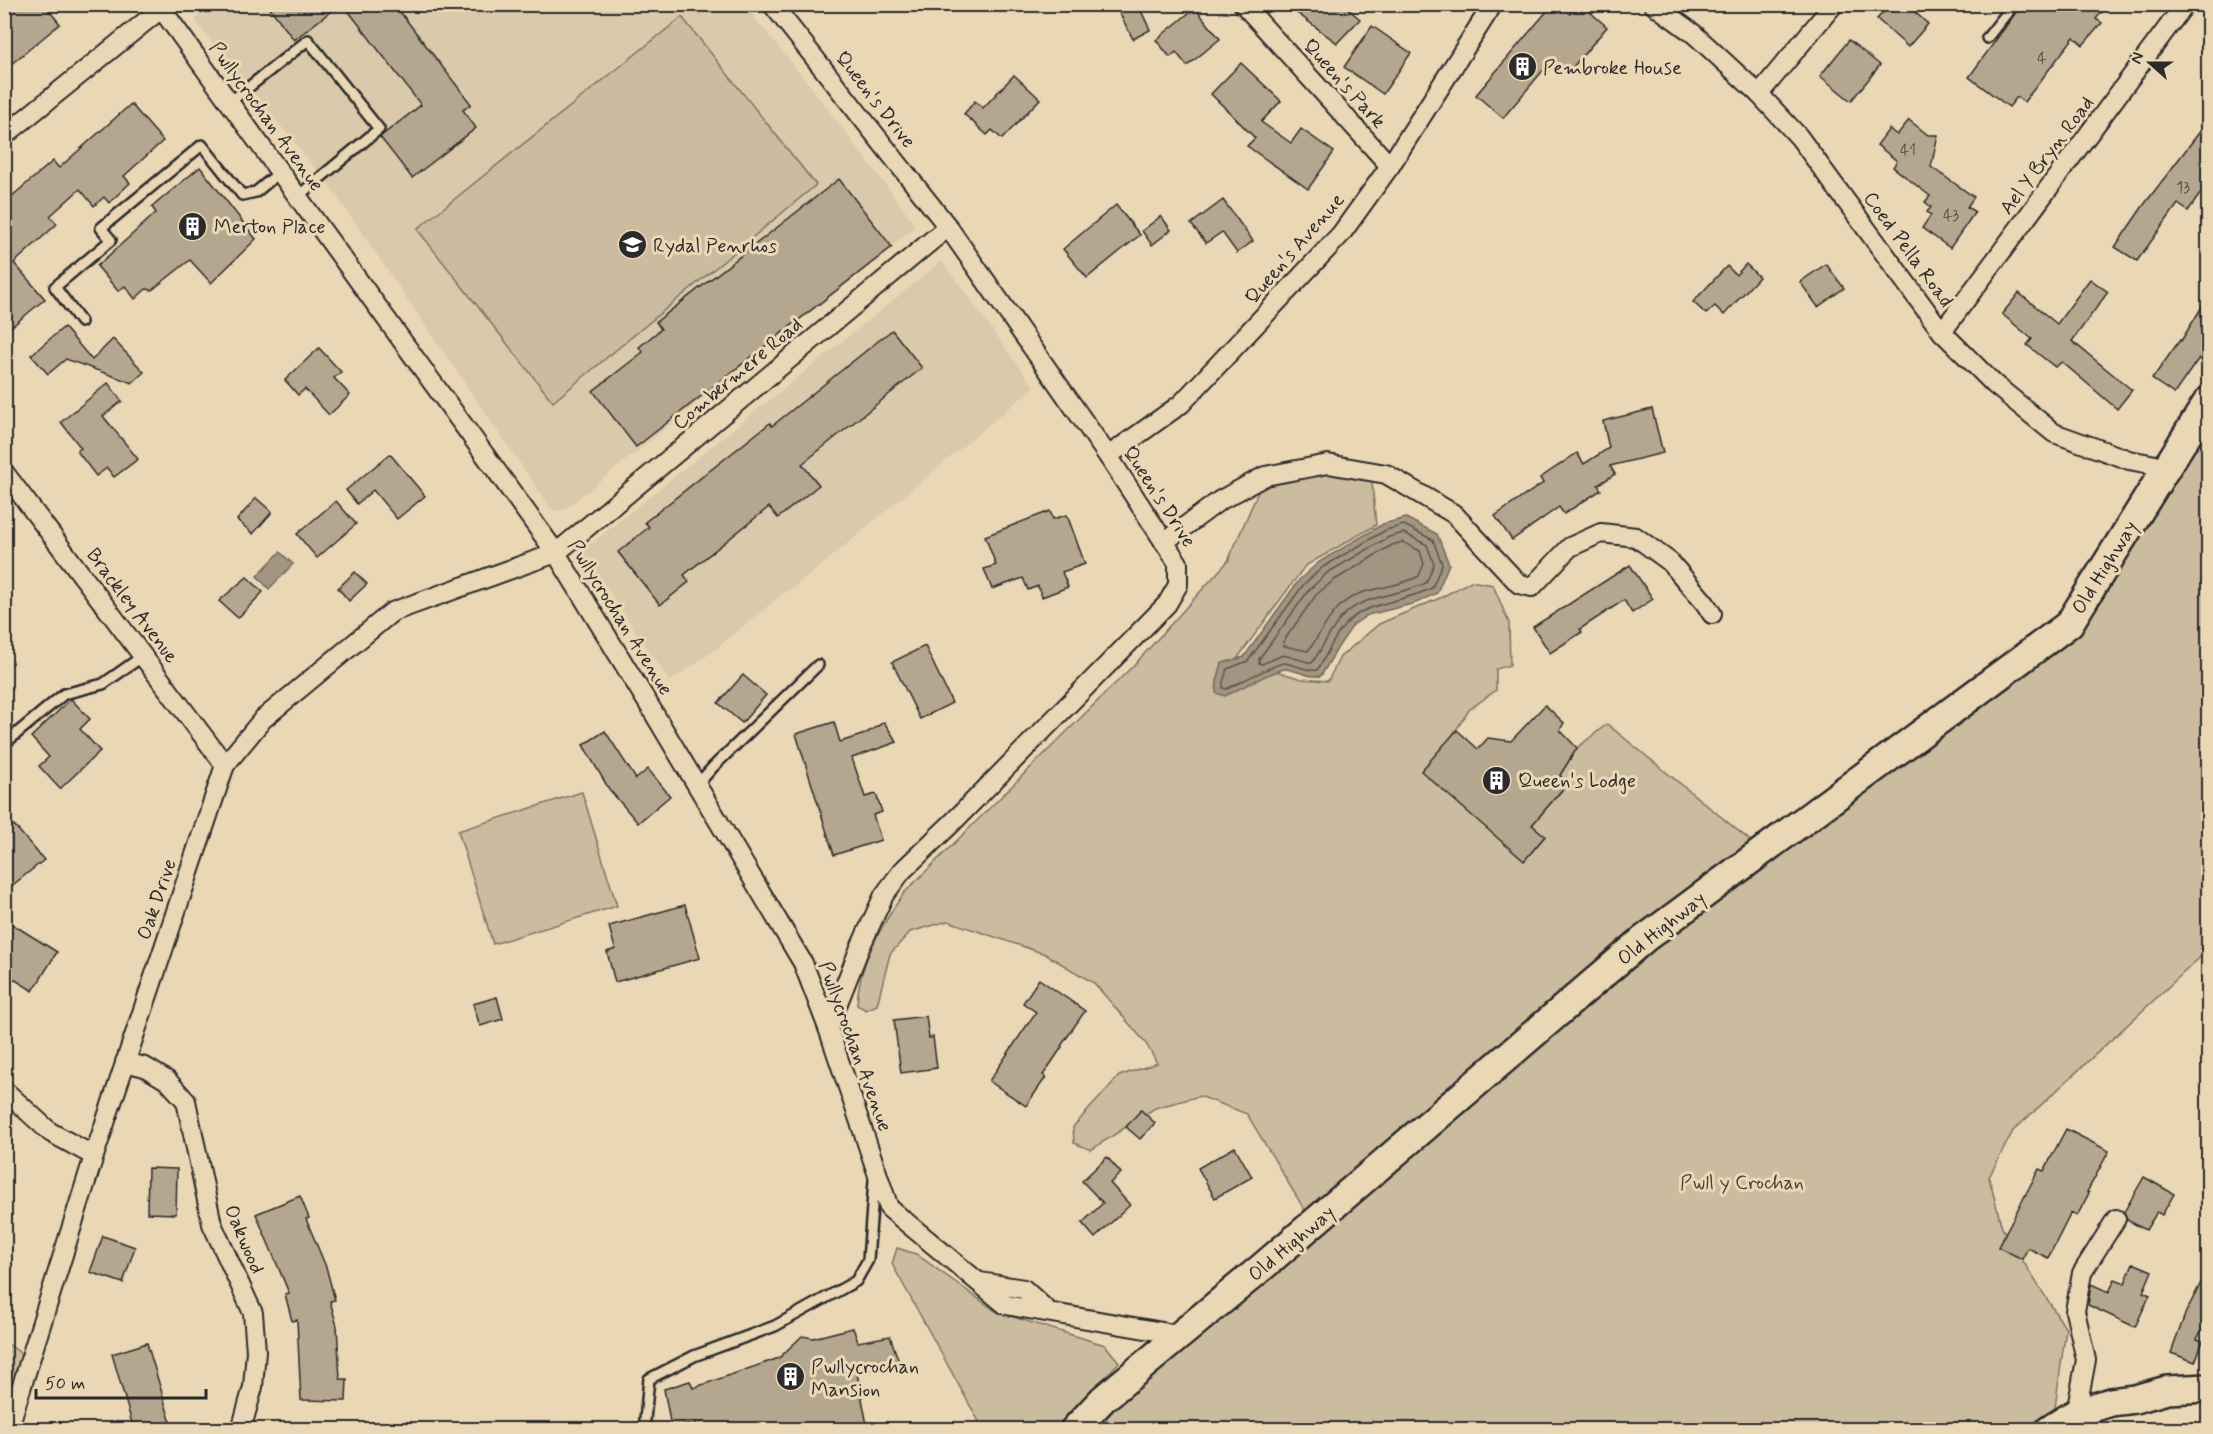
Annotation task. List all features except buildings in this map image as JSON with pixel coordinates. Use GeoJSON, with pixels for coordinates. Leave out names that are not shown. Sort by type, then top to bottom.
{"type":"FeatureCollection","features":[{"type":"Feature","properties":{"kind":"street","name":"Queen's Drive"},"geometry":{"type":"LineString","coordinates":[[772,4],[948,227],[1108,456],[1178,562],[1178,585],[1167,604],[953,822],[902,870],[884,896],[859,950],[828,1028]]}},
{"type":"Feature","properties":{"kind":"street","name":"Queen's Park"},"geometry":{"type":"LineString","coordinates":[[1243,4],[1390,166]]}},
{"type":"Feature","properties":{"kind":"street","name":"Queen's Avenue"},"geometry":{"type":"LineString","coordinates":[[1108,456],[1181,404],[1341,234],[1390,166],[1493,4]]}},
{"type":"Feature","properties":{"kind":"street","name":"Coed Pella Road"},"geometry":{"type":"LineString","coordinates":[[1653,4],[1694,34],[1759,94],[1799,137],[1942,332],[1994,384],[2054,433],[2128,460],[2166,467]]}},
{"type":"Feature","properties":{"kind":"street"},"geometry":{"type":"LineString","coordinates":[[1759,94],[1834,4]]}},
{"type":"Feature","properties":{"kind":"street","name":"Ael Y Bryn Road"},"geometry":{"type":"LineString","coordinates":[[1942,332],[2185,4]]}},
{"type":"Feature","properties":{"kind":"street"},"geometry":{"type":"LineString","coordinates":[[4,136],[162,6]]}},
{"type":"Feature","properties":{"kind":"street","name":"Pwllycrochan Avenue"},"geometry":{"type":"LineString","coordinates":[[162,6],[556,553],[697,785],[803,963],[828,1028],[889,1208],[978,1282],[1024,1289],[1049,1312],[1180,1335]]}},
{"type":"Feature","properties":{"kind":"street","name":"Combermere Road"},"geometry":{"type":"LineString","coordinates":[[556,553],[948,227]]}},
{"type":"Feature","properties":{"kind":"street","name":"Old Highway"},"geometry":{"type":"LineString","coordinates":[[1074,1430],[1103,1399],[1322,1216],[1644,939],[2069,624],[2208,401]]}},
{"type":"Feature","properties":{"kind":"street"},"geometry":{"type":"LineString","coordinates":[[1164,542],[1219,501],[1265,476],[1328,464],[1386,474],[1454,514],[1519,584],[1532,587],[1570,547],[1601,533],[1636,537],[1670,562],[1712,614]]}},
{"type":"Feature","properties":{"kind":"street","name":"Brackley Avenue"},"geometry":{"type":"LineString","coordinates":[[4,472],[225,765]]}},
{"type":"Feature","properties":{"kind":"street","name":"Oak Drive"},"geometry":{"type":"LineString","coordinates":[[8,1430],[94,1156],[225,765],[263,719],[392,612],[556,553]]}},
{"type":"Feature","properties":{"kind":"street","name":"Oakwood"},"geometry":{"type":"LineString","coordinates":[[125,1062],[145,1067],[168,1081],[186,1101],[212,1224],[253,1313],[256,1351],[253,1387],[241,1430]]}},
{"type":"Feature","properties":{"kind":"street"},"geometry":{"type":"LineString","coordinates":[[4,1090],[50,1132],[94,1156]]}},
{"type":"Feature","properties":{"kind":"street"},"geometry":{"type":"LineString","coordinates":[[2076,1413],[2086,1360],[2075,1311],[2082,1273],[2116,1219]]}},
{"type":"Feature","properties":{"kind":"street"},"geometry":{"type":"LineString","coordinates":[[2049,1430],[2076,1413],[2111,1402],[2135,1399],[2167,1390],[2208,1388]]}},
{"type":"Feature","properties":{"kind":"lane"},"geometry":{"type":"LineString","coordinates":[[1987,38],[2014,4]]}},
{"type":"Feature","properties":{"kind":"lane"},"geometry":{"type":"LineString","coordinates":[[230,102],[308,40],[379,129],[297,196]]}},
{"type":"Feature","properties":{"kind":"lane"},"geometry":{"type":"LineString","coordinates":[[81,322],[55,287],[111,240],[101,228],[202,145],[242,195],[256,192],[280,172]]}},
{"type":"Feature","properties":{"kind":"lane"},"geometry":{"type":"LineString","coordinates":[[4,744],[64,694],[103,684],[143,656]]}},
{"type":"Feature","properties":{"kind":"lane"},"geometry":{"type":"LineString","coordinates":[[697,785],[712,766],[818,665]]}},
{"type":"Feature","properties":{"kind":"lane"},"geometry":{"type":"LineString","coordinates":[[644,1430],[650,1379],[694,1356],[775,1326],[856,1281],[868,1260],[875,1166]]}},
{"type":"Feature","properties":{"kind":"shaded area","name":"Rydal Penrhos"},"geometry":{"type":"Polygon","coordinates":[[[203,4],[744,5],[804,78],[912,220],[914,228],[564,510],[554,510],[329,185],[196,22],[198,11],[203,4]]]}},
{"type":"Feature","properties":{"kind":"shaded area"},"geometry":{"type":"Polygon","coordinates":[[[942,261],[1034,387],[806,578],[670,682],[582,551],[942,261]]]}},
{"type":"Feature","properties":{"kind":"green space"},"geometry":{"type":"Polygon","coordinates":[[[682,17],[816,185],[553,402],[417,229],[682,17]]]}},
{"type":"Feature","properties":{"kind":"green space","name":"Pwll y Crochan"},"geometry":{"type":"Polygon","coordinates":[[[2208,401],[2208,950],[2013,1131],[1989,1177],[2002,1228],[2066,1329],[2052,1429],[1074,1429],[1313,1224],[1247,1114],[1200,1096],[1155,1108],[1091,1150],[1074,1143],[1073,1127],[1119,1076],[1157,1063],[1145,1042],[1094,983],[1045,954],[948,921],[910,932],[890,954],[877,1005],[866,1010],[857,1005],[858,990],[872,946],[904,893],[1135,664],[1228,561],[1265,476],[1335,465],[1371,472],[1376,525],[1305,566],[1220,682],[1272,670],[1302,679],[1328,681],[1340,657],[1379,624],[1440,598],[1471,581],[1493,585],[1509,623],[1510,665],[1496,669],[1496,690],[1469,710],[1452,736],[1524,861],[1545,836],[1532,825],[1566,786],[1560,775],[1577,748],[1607,724],[1763,851],[2069,624],[2208,401]]]}},
{"type":"Feature","properties":{"kind":"green space"},"geometry":{"type":"Polygon","coordinates":[[[582,792],[617,906],[493,944],[458,831],[582,792]]]}},
{"type":"Feature","properties":{"kind":"green space"},"geometry":{"type":"Polygon","coordinates":[[[897,1248],[916,1254],[997,1312],[1105,1345],[1119,1362],[1059,1429],[983,1429],[892,1264],[897,1248]]]}},
{"type":"Feature","properties":{"kind":"green space"},"geometry":{"type":"Polygon","coordinates":[[[4,1341],[30,1360],[4,1429],[4,1341]]]}},
{"type":"Feature","properties":{"kind":"water"},"geometry":{"type":"Polygon","coordinates":[[[1406,518],[1437,534],[1449,564],[1437,593],[1416,603],[1368,615],[1353,625],[1321,676],[1311,676],[1285,669],[1265,676],[1225,696],[1216,693],[1222,663],[1244,657],[1299,580],[1319,562],[1383,524],[1406,518]]]}},
{"type":"Feature","properties":{"kind":"water"},"geometry":{"type":"Polygon","coordinates":[[[280,552],[293,564],[269,589],[257,576],[280,552]]]}},
{"type":"Feature","properties":{"kind":"place","name":"Pembroke House"},"geometry":{"type":"Point","coordinates":[1522,67]}},
{"type":"Feature","properties":{"kind":"place","name":"Merton Place"},"geometry":{"type":"Point","coordinates":[193,226]}},
{"type":"Feature","properties":{"kind":"place","name":"Rydal Penrhos"},"geometry":{"type":"Point","coordinates":[632,245]}},
{"type":"Feature","properties":{"kind":"place","name":"Queen's Lodge"},"geometry":{"type":"Point","coordinates":[1497,780]}},
{"type":"Feature","properties":{"kind":"place","name":"Pwllycrochan Mansion"},"geometry":{"type":"Point","coordinates":[790,1377]}}]}
